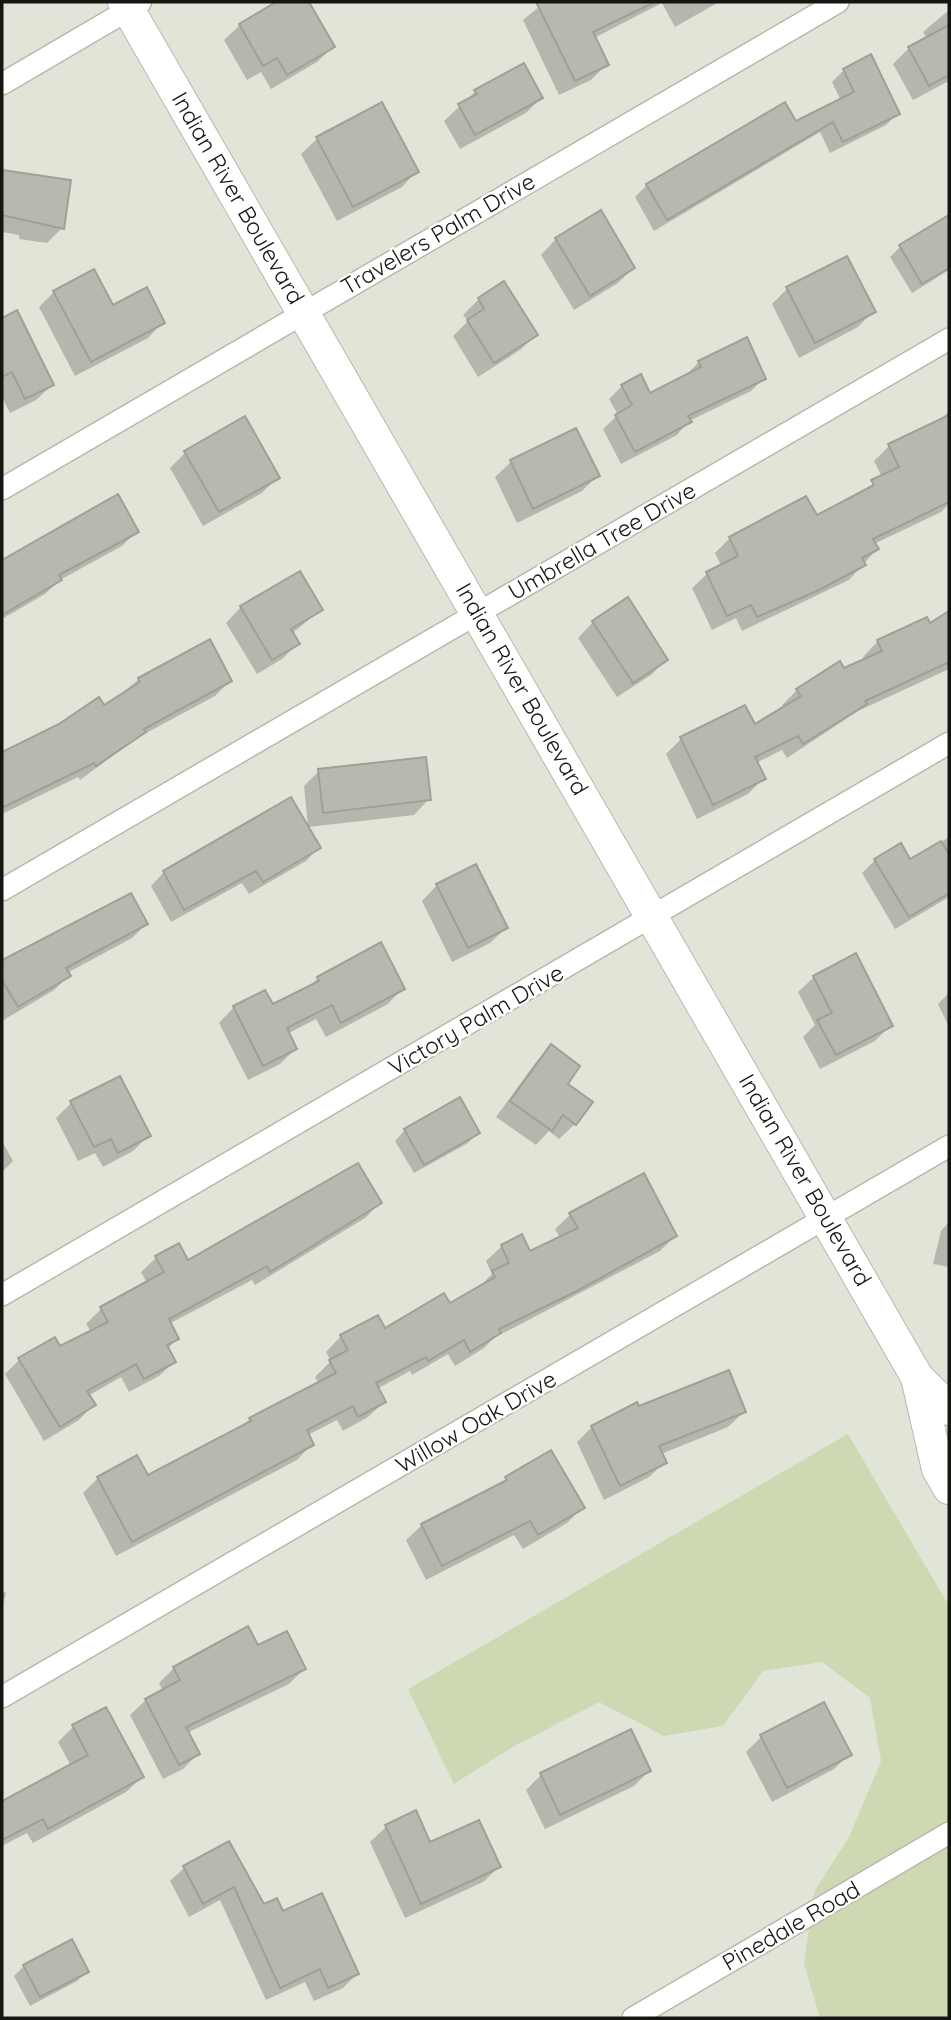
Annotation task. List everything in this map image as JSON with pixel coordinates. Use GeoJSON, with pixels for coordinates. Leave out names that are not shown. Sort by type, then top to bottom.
{"type":"FeatureCollection","features":[{"type":"Feature","properties":{"kind":"main road","name":"Indian River Boulevard"},"geometry":{"type":"LineString","coordinates":[[132,4],[304,312],[917,1377],[949,1409]]}},
{"type":"Feature","properties":{"kind":"main road","name":"Indian River Boulevard"},"geometry":{"type":"LineString","coordinates":[[917,1377],[938,1468],[949,1488]]}},
{"type":"Feature","properties":{"kind":"street","name":"Travelers Palm Drive"},"geometry":{"type":"LineString","coordinates":[[2,489],[838,2]]}},
{"type":"Feature","properties":{"kind":"street"},"geometry":{"type":"LineString","coordinates":[[2,84],[132,4]]}},
{"type":"Feature","properties":{"kind":"street","name":"Umbrella Tree Drive"},"geometry":{"type":"LineString","coordinates":[[2,890],[949,339]]}},
{"type":"Feature","properties":{"kind":"street","name":"Victory Palm Drive"},"geometry":{"type":"LineString","coordinates":[[2,1295],[949,743]]}},
{"type":"Feature","properties":{"kind":"street","name":"Willow Oak Drive"},"geometry":{"type":"LineString","coordinates":[[2,1697],[949,1146]]}},
{"type":"Feature","properties":{"kind":"street","name":"Pinedale Road"},"geometry":{"type":"LineString","coordinates":[[633,2018],[949,1833]]}},
{"type":"Feature","properties":{"kind":"green space"},"geometry":{"type":"Polygon","coordinates":[[[848,1434],[949,1606],[949,2018],[820,2018],[804,1964],[814,1892],[849,1837],[881,1761],[870,1698],[822,1662],[763,1671],[723,1726],[664,1736],[599,1702],[509,1749],[454,1784],[408,1689],[848,1434]]]}},
{"type":"Feature","properties":{"kind":"building"},"geometry":{"type":"Polygon","coordinates":[[[276,2],[309,2],[335,47],[287,75],[277,58],[263,66],[239,24],[276,2]]]}},
{"type":"Feature","properties":{"kind":"building"},"geometry":{"type":"Polygon","coordinates":[[[536,2],[655,2],[593,32],[609,65],[575,81],[536,2]]]}},
{"type":"Feature","properties":{"kind":"building"},"geometry":{"type":"Polygon","coordinates":[[[949,25],[949,75],[929,86],[908,47],[949,25]]]}},
{"type":"Feature","properties":{"kind":"building"},"geometry":{"type":"Polygon","coordinates":[[[871,54],[900,114],[843,142],[833,122],[667,220],[646,184],[785,102],[796,121],[854,92],[843,69],[871,54]]]}},
{"type":"Feature","properties":{"kind":"building"},"geometry":{"type":"Polygon","coordinates":[[[524,63],[543,98],[475,135],[458,104],[477,94],[474,90],[524,63]]]}},
{"type":"Feature","properties":{"kind":"building"},"geometry":{"type":"Polygon","coordinates":[[[382,102],[419,172],[353,207],[316,137],[382,102]]]}},
{"type":"Feature","properties":{"kind":"building"},"geometry":{"type":"Polygon","coordinates":[[[2,170],[71,180],[64,229],[2,215],[2,170]]]}},
{"type":"Feature","properties":{"kind":"building"},"geometry":{"type":"Polygon","coordinates":[[[601,210],[635,268],[590,296],[555,238],[601,210]]]}},
{"type":"Feature","properties":{"kind":"building"},"geometry":{"type":"Polygon","coordinates":[[[949,215],[949,268],[922,284],[899,245],[949,215]]]}},
{"type":"Feature","properties":{"kind":"building"},"geometry":{"type":"Polygon","coordinates":[[[847,256],[876,312],[815,343],[786,287],[847,256]]]}},
{"type":"Feature","properties":{"kind":"building"},"geometry":{"type":"Polygon","coordinates":[[[94,269],[113,305],[147,287],[165,323],[91,362],[53,291],[94,269]]]}},
{"type":"Feature","properties":{"kind":"building"},"geometry":{"type":"Polygon","coordinates":[[[504,281],[538,335],[494,363],[467,320],[484,309],[478,298],[504,281]]]}},
{"type":"Feature","properties":{"kind":"building"},"geometry":{"type":"Polygon","coordinates":[[[17,310],[54,385],[25,399],[12,372],[2,377],[2,318],[17,310]]]}},
{"type":"Feature","properties":{"kind":"building"},"geometry":{"type":"Polygon","coordinates":[[[747,337],[766,379],[688,416],[692,422],[635,452],[615,415],[632,405],[621,385],[641,374],[650,393],[701,367],[698,361],[747,337]]]}},
{"type":"Feature","properties":{"kind":"building"},"geometry":{"type":"Polygon","coordinates":[[[949,415],[949,502],[873,539],[879,549],[862,558],[866,565],[819,590],[757,617],[751,605],[727,616],[706,572],[738,556],[729,537],[806,496],[817,515],[874,485],[871,480],[899,467],[888,444],[949,415]]]}},
{"type":"Feature","properties":{"kind":"building"},"geometry":{"type":"Polygon","coordinates":[[[245,416],[280,478],[219,512],[184,451],[245,416]]]}},
{"type":"Feature","properties":{"kind":"building"},"geometry":{"type":"Polygon","coordinates":[[[576,428],[600,476],[533,509],[510,460],[576,428]]]}},
{"type":"Feature","properties":{"kind":"building"},"geometry":{"type":"Polygon","coordinates":[[[118,494],[139,532],[59,575],[62,580],[2,615],[2,560],[118,494]]]}},
{"type":"Feature","properties":{"kind":"building"},"geometry":{"type":"Polygon","coordinates":[[[300,571],[323,610],[291,629],[300,644],[272,660],[240,606],[300,571]]]}},
{"type":"Feature","properties":{"kind":"building"},"geometry":{"type":"Polygon","coordinates":[[[628,597],[668,660],[633,683],[592,621],[628,597]]]}},
{"type":"Feature","properties":{"kind":"building"},"geometry":{"type":"Polygon","coordinates":[[[949,611],[949,662],[865,701],[867,704],[803,744],[798,736],[755,757],[766,779],[713,805],[680,737],[745,705],[755,724],[801,696],[796,689],[840,661],[844,668],[882,651],[877,640],[927,617],[930,623],[949,611]]]}},
{"type":"Feature","properties":{"kind":"building"},"geometry":{"type":"Polygon","coordinates":[[[210,639],[232,681],[144,729],[146,732],[96,766],[94,763],[2,808],[2,752],[59,724],[99,697],[104,705],[140,682],[138,678],[210,639]]]}},
{"type":"Feature","properties":{"kind":"building"},"geometry":{"type":"Polygon","coordinates":[[[426,757],[431,800],[323,813],[318,769],[426,757]]]}},
{"type":"Feature","properties":{"kind":"building"},"geometry":{"type":"Polygon","coordinates":[[[291,797],[321,848],[263,882],[256,871],[184,910],[163,871],[291,797]]]}},
{"type":"Feature","properties":{"kind":"building"},"geometry":{"type":"Polygon","coordinates":[[[941,841],[949,854],[949,893],[909,917],[874,859],[901,843],[910,859],[941,841]]]}},
{"type":"Feature","properties":{"kind":"building"},"geometry":{"type":"Polygon","coordinates":[[[476,864],[508,928],[468,948],[436,884],[476,864]]]}},
{"type":"Feature","properties":{"kind":"building"},"geometry":{"type":"Polygon","coordinates":[[[131,893],[148,924],[66,968],[71,976],[18,1007],[2,980],[2,960],[131,893]]]}},
{"type":"Feature","properties":{"kind":"building"},"geometry":{"type":"Polygon","coordinates":[[[381,942],[405,989],[341,1023],[332,1005],[287,1028],[297,1049],[263,1066],[233,1006],[265,990],[273,1004],[319,981],[317,977],[381,942]]]}},
{"type":"Feature","properties":{"kind":"building"},"geometry":{"type":"Polygon","coordinates":[[[856,953],[893,1026],[836,1055],[817,1020],[832,1013],[813,976],[856,953]]]}},
{"type":"Feature","properties":{"kind":"building"},"geometry":{"type":"Polygon","coordinates":[[[551,1044],[580,1066],[568,1084],[593,1102],[576,1125],[563,1115],[552,1131],[510,1101],[551,1044]]]}},
{"type":"Feature","properties":{"kind":"building"},"geometry":{"type":"Polygon","coordinates":[[[120,1076],[151,1136],[118,1153],[111,1139],[94,1147],[70,1101],[120,1076]]]}},
{"type":"Feature","properties":{"kind":"building"},"geometry":{"type":"Polygon","coordinates":[[[460,1097],[480,1133],[424,1165],[404,1129],[460,1097]]]}},
{"type":"Feature","properties":{"kind":"building"},"geometry":{"type":"Polygon","coordinates":[[[358,1163],[382,1203],[270,1272],[267,1266],[169,1319],[179,1339],[167,1345],[176,1362],[144,1379],[136,1364],[87,1391],[96,1405],[60,1427],[18,1358],[55,1337],[60,1346],[108,1322],[100,1307],[164,1272],[155,1256],[179,1243],[188,1260],[358,1163]]]}},
{"type":"Feature","properties":{"kind":"building"},"geometry":{"type":"Polygon","coordinates":[[[644,1173],[677,1236],[575,1292],[499,1329],[501,1333],[470,1352],[464,1340],[428,1361],[426,1357],[376,1383],[386,1402],[358,1417],[353,1406],[307,1430],[314,1445],[132,1542],[97,1477],[137,1455],[148,1475],[251,1421],[249,1418],[336,1373],[329,1360],[348,1350],[340,1335],[378,1315],[385,1328],[444,1293],[450,1303],[495,1277],[492,1271],[509,1263],[501,1245],[522,1234],[530,1251],[578,1228],[569,1213],[644,1173]]]}},
{"type":"Feature","properties":{"kind":"building"},"geometry":{"type":"Polygon","coordinates":[[[729,1370],[746,1412],[659,1446],[667,1463],[620,1486],[591,1426],[637,1402],[639,1406],[729,1370]]]}},
{"type":"Feature","properties":{"kind":"building"},"geometry":{"type":"Polygon","coordinates":[[[551,1450],[585,1508],[538,1535],[530,1521],[442,1566],[421,1524],[507,1480],[505,1477],[551,1450]]]}},
{"type":"Feature","properties":{"kind":"building"},"geometry":{"type":"Polygon","coordinates":[[[248,1626],[258,1645],[287,1631],[306,1669],[186,1727],[200,1754],[179,1765],[145,1699],[180,1680],[173,1667],[248,1626]]]}},
{"type":"Feature","properties":{"kind":"building"},"geometry":{"type":"Polygon","coordinates":[[[824,1702],[852,1755],[787,1788],[760,1735],[824,1702]]]}},
{"type":"Feature","properties":{"kind":"building"},"geometry":{"type":"Polygon","coordinates":[[[106,1707],[144,1777],[48,1829],[43,1819],[2,1840],[2,1801],[88,1755],[72,1725],[106,1707]]]}},
{"type":"Feature","properties":{"kind":"building"},"geometry":{"type":"Polygon","coordinates":[[[631,1729],[651,1771],[560,1815],[540,1773],[631,1729]]]}},
{"type":"Feature","properties":{"kind":"building"},"geometry":{"type":"Polygon","coordinates":[[[416,1810],[430,1842],[479,1820],[501,1867],[421,1904],[385,1825],[416,1810]]]}},
{"type":"Feature","properties":{"kind":"building"},"geometry":{"type":"Polygon","coordinates":[[[229,1841],[264,1904],[277,1898],[283,1911],[322,1893],[359,1974],[328,1988],[320,1969],[280,1988],[234,1887],[203,1904],[183,1866],[229,1841]]]}},
{"type":"Feature","properties":{"kind":"building"},"geometry":{"type":"Polygon","coordinates":[[[72,1939],[89,1972],[40,1997],[23,1965],[72,1939]]]}}]}
